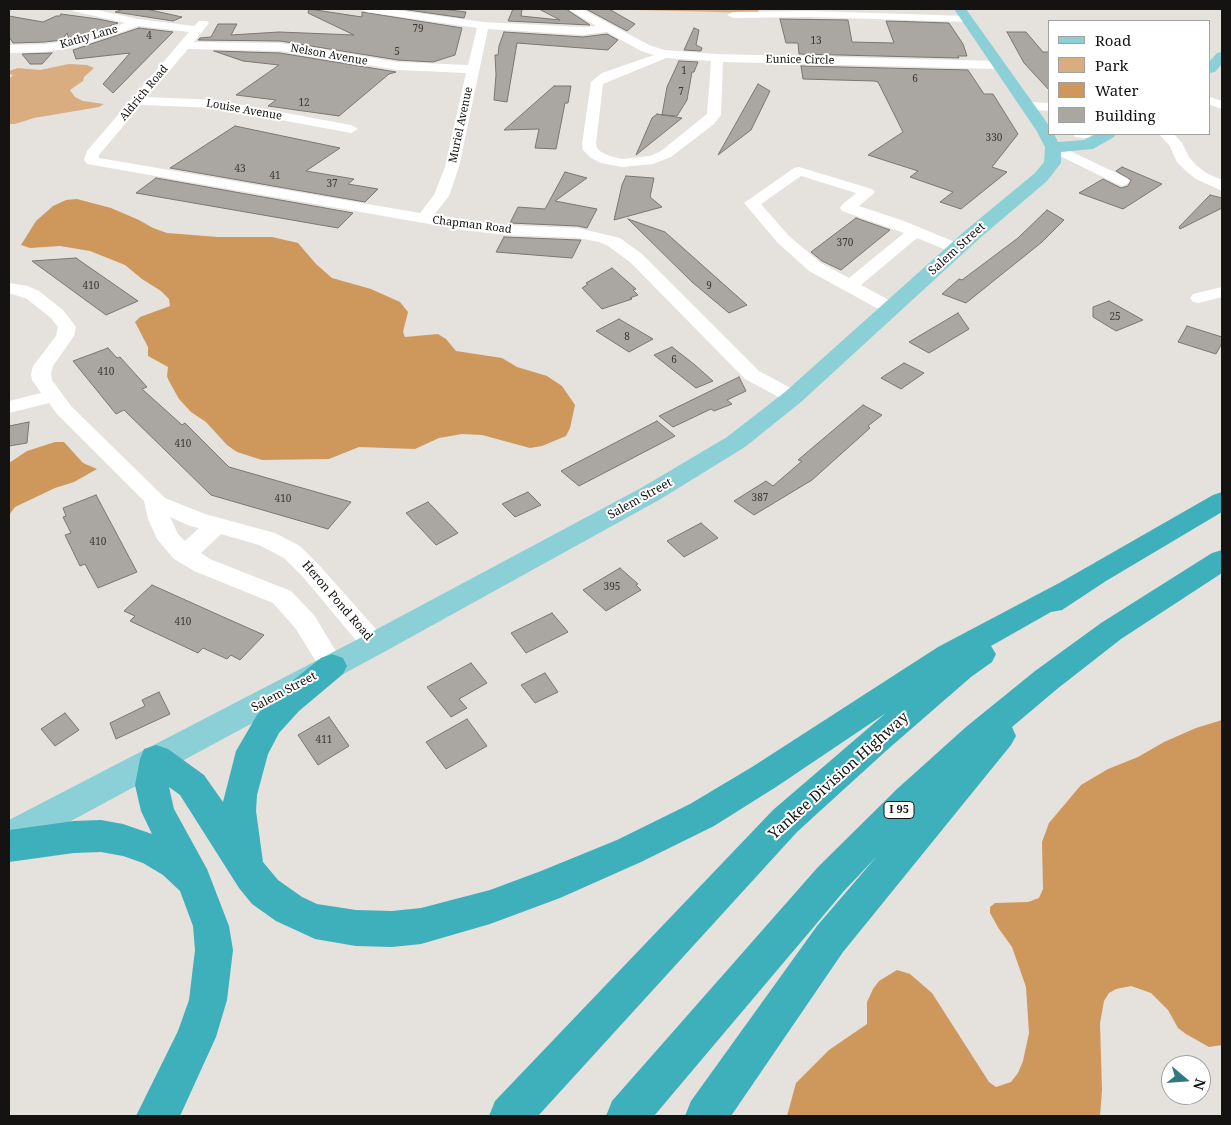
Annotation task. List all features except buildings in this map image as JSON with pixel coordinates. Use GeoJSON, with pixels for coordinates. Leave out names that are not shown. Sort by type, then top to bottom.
{"type":"FeatureCollection","features":[{"type":"Feature","properties":{"kind":"highway","name":"Yankee Division Highway"},"geometry":{"type":"LineString","coordinates":[[510,1116],[785,822],[960,669],[1068,591],[1222,501]]}},
{"type":"Feature","properties":{"kind":"highway","name":"I 95"},"geometry":{"type":"LineString","coordinates":[[627,1116],[831,879],[929,781],[977,737],[1046,680],[1111,631],[1222,560]]}},
{"type":"Feature","properties":{"kind":"highway"},"geometry":{"type":"LineString","coordinates":[[156,1116],[176,1081],[196,1037],[208,1000],[214,950],[211,926],[194,881],[158,811],[152,785],[156,759],[192,785],[252,876],[265,892],[277,901],[303,916],[356,928],[392,930],[421,926],[490,907],[547,886],[602,863],[702,815],[764,777],[949,655],[1068,591]]}},
{"type":"Feature","properties":{"kind":"highway"},"geometry":{"type":"LineString","coordinates":[[252,876],[246,860],[239,811],[242,780],[252,751],[268,724],[288,702],[332,666]]}},
{"type":"Feature","properties":{"kind":"highway"},"geometry":{"type":"LineString","coordinates":[[706,1116],[830,939],[1046,680]]}},
{"type":"Feature","properties":{"kind":"highway"},"geometry":{"type":"LineString","coordinates":[[9,846],[74,837],[101,836],[123,840],[166,856],[194,881]]}},
{"type":"Feature","properties":{"kind":"main road"},"geometry":{"type":"LineString","coordinates":[[963,14],[998,65],[1039,106],[1048,133]]}},
{"type":"Feature","properties":{"kind":"main road"},"geometry":{"type":"LineString","coordinates":[[1211,68],[1222,56]]}},
{"type":"Feature","properties":{"kind":"main road"},"geometry":{"type":"LineString","coordinates":[[1049,136],[1087,145],[1106,135]]}},
{"type":"Feature","properties":{"kind":"main road","name":"Salem Street"},"geometry":{"type":"LineString","coordinates":[[9,837],[374,644],[650,494],[736,442],[793,396],[956,248],[1041,177],[1052,163],[1049,136]]}},
{"type":"Feature","properties":{"kind":"street"},"geometry":{"type":"LineString","coordinates":[[77,9],[138,22]]}},
{"type":"Feature","properties":{"kind":"street"},"geometry":{"type":"LineString","coordinates":[[366,9],[483,25],[584,31],[608,28]]}},
{"type":"Feature","properties":{"kind":"street","name":"Eunice Circle"},"geometry":{"type":"LineString","coordinates":[[574,9],[646,48],[663,54],[717,58],[998,65]]}},
{"type":"Feature","properties":{"kind":"street"},"geometry":{"type":"LineString","coordinates":[[733,15],[963,14]]}},
{"type":"Feature","properties":{"kind":"street","name":"Aldrich Road"},"geometry":{"type":"LineString","coordinates":[[95,163],[91,160],[92,154],[200,26],[138,22]]}},
{"type":"Feature","properties":{"kind":"street","name":"Kathy Lane"},"geometry":{"type":"LineString","coordinates":[[9,49],[66,46],[95,38],[138,22]]}},
{"type":"Feature","properties":{"kind":"street","name":"Muriel Avenue"},"geometry":{"type":"LineString","coordinates":[[424,218],[437,202],[450,176],[483,25]]}},
{"type":"Feature","properties":{"kind":"street","name":"Nelson Avenue"},"geometry":{"type":"LineString","coordinates":[[184,45],[280,47],[398,66],[473,69]]}},
{"type":"Feature","properties":{"kind":"street"},"geometry":{"type":"LineString","coordinates":[[663,54],[654,60],[605,77],[597,82],[589,144],[590,150],[596,155],[609,161],[622,163],[653,160],[666,154],[709,121],[714,113],[717,58]]}},
{"type":"Feature","properties":{"kind":"street","name":"Louise Avenue"},"geometry":{"type":"LineString","coordinates":[[137,101],[216,104],[351,129]]}},
{"type":"Feature","properties":{"kind":"street"},"geometry":{"type":"LineString","coordinates":[[1167,135],[1175,143],[1184,162],[1202,176],[1222,186]]}},
{"type":"Feature","properties":{"kind":"street"},"geometry":{"type":"LineString","coordinates":[[1049,136],[1122,181]]}},
{"type":"Feature","properties":{"kind":"street","name":"Chapman Road"},"geometry":{"type":"LineString","coordinates":[[95,163],[496,229],[583,234],[614,242],[636,258],[752,375],[793,396]]}},
{"type":"Feature","properties":{"kind":"street"},"geometry":{"type":"LineString","coordinates":[[890,308],[815,267],[783,239],[752,203],[799,171],[867,192],[848,208],[956,248]]}},
{"type":"Feature","properties":{"kind":"street"},"geometry":{"type":"LineString","coordinates":[[850,286],[915,232]]}},
{"type":"Feature","properties":{"kind":"street","name":"Heron Pond Road"},"geometry":{"type":"LineString","coordinates":[[9,288],[22,290],[32,295],[57,314],[67,327],[65,336],[43,366],[41,374],[45,385],[53,396],[157,503],[182,515],[267,539],[292,552],[311,571],[374,644]]}},
{"type":"Feature","properties":{"kind":"street"},"geometry":{"type":"LineString","coordinates":[[1199,298],[1222,292]]}},
{"type":"Feature","properties":{"kind":"street"},"geometry":{"type":"LineString","coordinates":[[9,407],[53,396]]}},
{"type":"Feature","properties":{"kind":"street"},"geometry":{"type":"LineString","coordinates":[[157,503],[159,519],[163,529],[169,539],[185,555],[202,566],[282,597],[305,622],[332,666]]}},
{"type":"Feature","properties":{"kind":"street"},"geometry":{"type":"LineString","coordinates":[[185,555],[216,525]]}},
{"type":"Feature","properties":{"kind":"green space"},"geometry":{"type":"Polygon","coordinates":[[[634,9],[758,9],[759,13],[636,10],[634,9]]]}},
{"type":"Feature","properties":{"kind":"green space"},"geometry":{"type":"Polygon","coordinates":[[[69,64],[87,65],[94,68],[84,77],[83,81],[70,90],[75,97],[83,101],[104,104],[99,107],[9,124],[9,79],[13,75],[9,74],[9,71],[18,68],[40,70],[69,64]]]}},
{"type":"Feature","properties":{"kind":"water"},"geometry":{"type":"Polygon","coordinates":[[[77,199],[111,208],[167,233],[218,237],[272,237],[298,243],[316,264],[332,278],[371,289],[400,302],[408,312],[403,332],[405,337],[438,334],[446,339],[456,351],[502,358],[517,367],[547,376],[562,386],[575,405],[570,428],[566,436],[542,446],[530,448],[482,435],[462,434],[439,438],[415,449],[359,447],[329,459],[262,460],[237,452],[227,445],[206,422],[191,412],[179,399],[167,376],[168,367],[148,356],[148,347],[135,322],[140,317],[170,306],[169,299],[161,291],[125,265],[90,251],[60,246],[30,248],[21,245],[36,221],[53,206],[66,200],[77,199]]]}},
{"type":"Feature","properties":{"kind":"water"},"geometry":{"type":"Polygon","coordinates":[[[55,442],[64,442],[83,463],[97,469],[74,482],[55,488],[15,507],[9,515],[9,463],[27,451],[55,442]]]}},
{"type":"Feature","properties":{"kind":"water"},"geometry":{"type":"Polygon","coordinates":[[[1222,720],[1222,1045],[1209,1047],[1186,1034],[1178,1028],[1168,1010],[1151,993],[1131,986],[1116,989],[1109,993],[1104,1001],[1100,1023],[1102,1090],[1100,1116],[787,1116],[796,1083],[829,1050],[867,1024],[867,1002],[873,989],[879,981],[897,970],[910,974],[932,993],[989,1082],[996,1087],[1011,1082],[1018,1073],[1023,1061],[1029,1033],[1026,987],[1012,947],[990,913],[990,907],[995,903],[1028,902],[1039,898],[1043,889],[1042,842],[1049,823],[1081,785],[1108,769],[1138,757],[1164,742],[1196,728],[1222,720]]]}}]}
